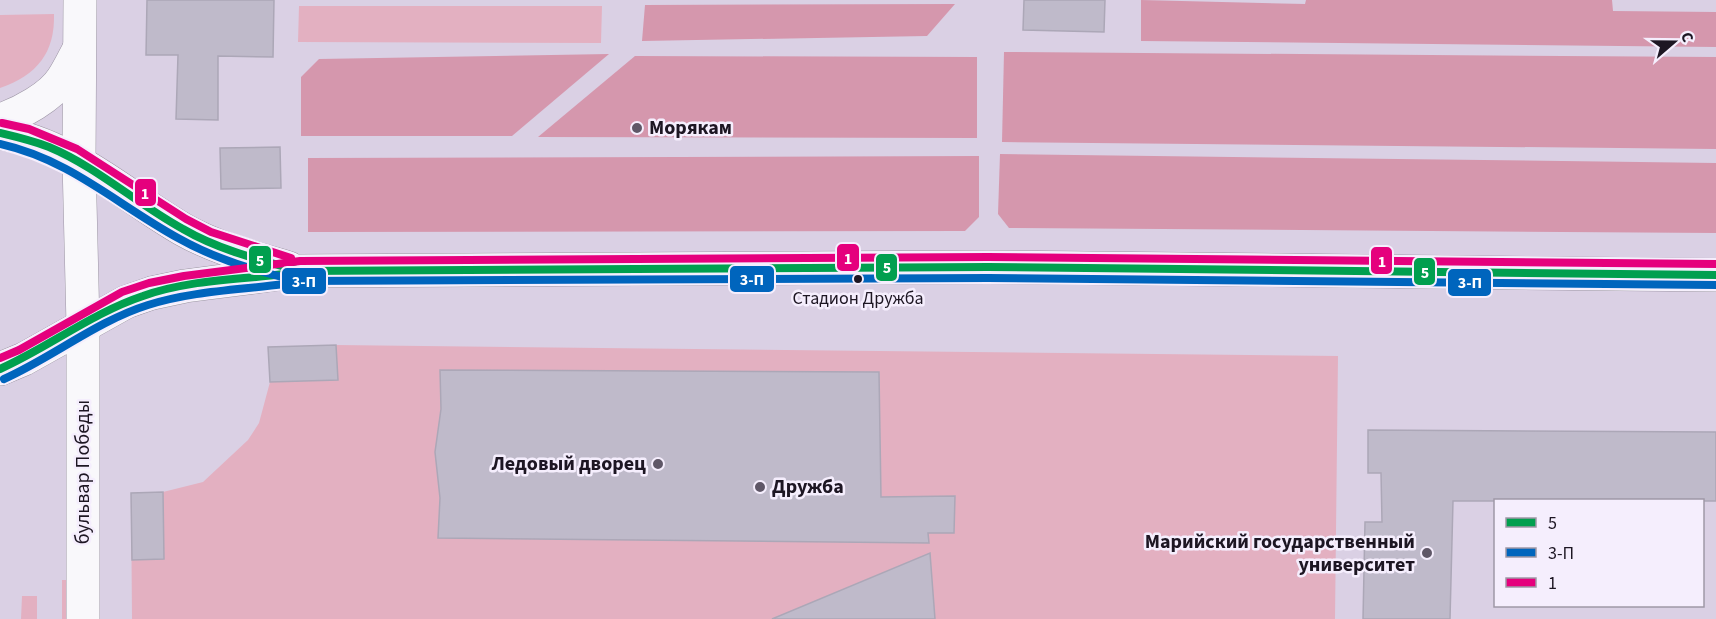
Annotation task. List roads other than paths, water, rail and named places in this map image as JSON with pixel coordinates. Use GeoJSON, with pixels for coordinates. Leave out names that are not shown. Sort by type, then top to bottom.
{"type":"FeatureCollection","features":[{"type":"Feature","properties":{"kind":"main road","name":"бульвар Победы"},"geometry":{"type":"LineString","coordinates":[[80,0],[83,619]]}},
{"type":"Feature","properties":{"kind":"main road"},"geometry":{"type":"LineString","coordinates":[[0,120],[39,101],[62,80],[80,47]]}},
{"type":"Feature","properties":{"kind":"main road"},"geometry":{"type":"LineString","coordinates":[[0,133],[45,145],[79,161],[182,229],[217,246],[300,271]]}},
{"type":"Feature","properties":{"kind":"main road"},"geometry":{"type":"LineString","coordinates":[[0,369],[24,359],[126,302],[152,293],[185,286],[300,271],[1000,267],[1716,275]]}},
{"type":"Feature","properties":{"kind":"place","name":"Морякам"},"geometry":{"type":"Point","coordinates":[637,128]}},
{"type":"Feature","properties":{"kind":"place","name":"Стадион Дружба"},"geometry":{"type":"Point","coordinates":[858,279]}},
{"type":"Feature","properties":{"kind":"place","name":"Ледовый дворец"},"geometry":{"type":"Point","coordinates":[658,464]}},
{"type":"Feature","properties":{"kind":"place","name":"Дружба"},"geometry":{"type":"Point","coordinates":[760,487]}},
{"type":"Feature","properties":{"kind":"place","name":"Марийский государственный университет"},"geometry":{"type":"Point","coordinates":[1427,553]}}]}
